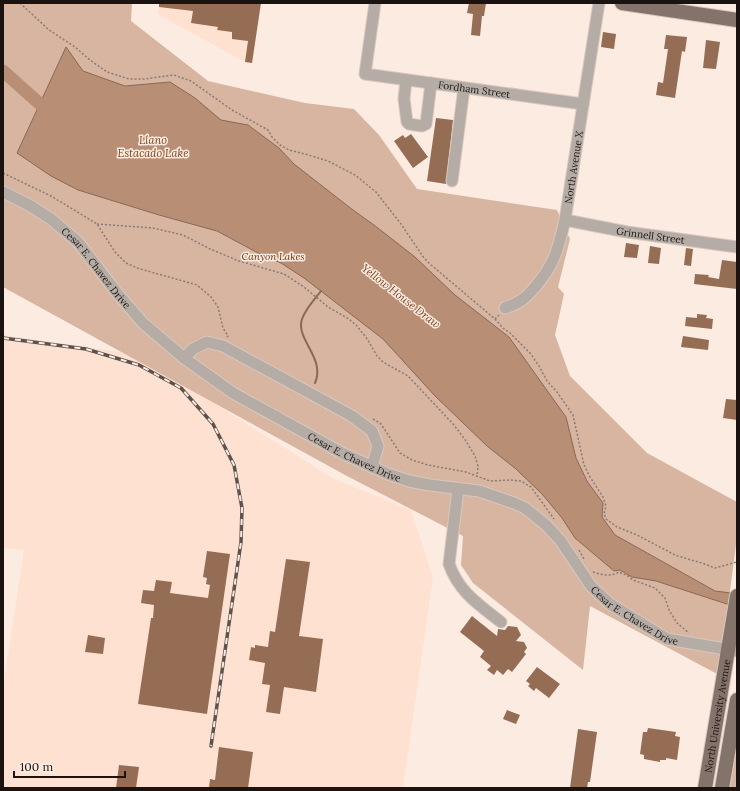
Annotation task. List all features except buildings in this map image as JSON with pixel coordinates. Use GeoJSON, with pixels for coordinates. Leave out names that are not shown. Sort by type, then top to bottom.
{"type":"FeatureCollection","features":[{"type":"Feature","properties":{"kind":"main road"},"geometry":{"type":"LineString","coordinates":[[622,3],[737,20]]}},
{"type":"Feature","properties":{"kind":"main road","name":"North University Avenue"},"geometry":{"type":"LineString","coordinates":[[705,788],[733,650],[737,596]]}},
{"type":"Feature","properties":{"kind":"main road","name":"North University Avenue"},"geometry":{"type":"LineString","coordinates":[[722,788],[737,700]]}},
{"type":"Feature","properties":{"kind":"street","name":"Fordham Street"},"geometry":{"type":"LineString","coordinates":[[375,3],[365,74],[583,104]]}},
{"type":"Feature","properties":{"kind":"street","name":"North Avenue X"},"geometry":{"type":"LineString","coordinates":[[505,308],[515,305],[525,298],[548,272],[557,250],[565,220],[599,3]]}},
{"type":"Feature","properties":{"kind":"street"},"geometry":{"type":"LineString","coordinates":[[406,80],[404,98],[408,122],[409,124],[422,126],[426,124],[431,83]]}},
{"type":"Feature","properties":{"kind":"street"},"geometry":{"type":"LineString","coordinates":[[452,181],[464,88]]}},
{"type":"Feature","properties":{"kind":"street","name":"Cesar E. Chavez Drive"},"geometry":{"type":"LineString","coordinates":[[3,192],[29,205],[51,219],[78,242],[117,293],[143,323],[184,358],[233,393],[304,433],[388,474],[409,481],[479,491],[514,502],[525,508],[546,525],[560,540],[591,586],[610,604],[667,639],[733,650]]}},
{"type":"Feature","properties":{"kind":"street","name":"Grinnell Street"},"geometry":{"type":"LineString","coordinates":[[565,220],[627,232],[737,247]]}},
{"type":"Feature","properties":{"kind":"street"},"geometry":{"type":"LineString","coordinates":[[184,358],[193,349],[207,342],[223,346],[352,416],[372,431],[378,446],[372,467]]}},
{"type":"Feature","properties":{"kind":"street"},"geometry":{"type":"LineString","coordinates":[[458,489],[449,564],[453,576],[469,597],[500,622]]}},
{"type":"Feature","properties":{"kind":"path"},"geometry":{"type":"LineString","coordinates":[[20,3],[49,30],[75,47],[107,72],[130,79],[144,79],[174,75],[191,81],[232,110],[268,130],[272,137],[280,145],[289,150],[328,161],[355,175],[376,192],[394,214],[424,258],[495,319],[502,328],[510,333],[530,353],[547,381],[557,392],[573,415],[584,465],[590,477],[604,497],[606,506],[604,514],[606,519],[617,527],[637,535],[675,555],[714,568],[737,562]]}},
{"type":"Feature","properties":{"kind":"path"},"geometry":{"type":"LineString","coordinates":[[3,173],[51,196],[97,224],[115,252],[126,262],[137,268],[197,285],[211,297],[218,307],[223,328],[228,336],[223,346]]}},
{"type":"Feature","properties":{"kind":"path"},"geometry":{"type":"LineString","coordinates":[[97,224],[153,228],[175,233],[239,261],[277,271],[304,287],[328,307],[349,319],[357,326],[364,334],[377,356],[383,362],[408,376],[454,425],[475,456],[478,466],[477,477]]}},
{"type":"Feature","properties":{"kind":"path"},"geometry":{"type":"LineString","coordinates":[[495,319],[505,308]]}},
{"type":"Feature","properties":{"kind":"shaded area"},"geometry":{"type":"Polygon","coordinates":[[[159,3],[261,3],[252,63],[245,62],[157,14],[159,3]]]}},
{"type":"Feature","properties":{"kind":"shaded area"},"geometry":{"type":"Polygon","coordinates":[[[3,335],[121,352],[204,397],[334,479],[411,510],[433,577],[403,788],[3,788],[3,688],[24,550],[3,548],[3,335]]]}},
{"type":"Feature","properties":{"kind":"green space","name":"Canyon Lakes"},"geometry":{"type":"Polygon","coordinates":[[[3,3],[132,3],[131,21],[208,81],[305,103],[354,109],[379,135],[417,189],[557,210],[570,239],[558,287],[564,294],[555,335],[570,376],[647,453],[737,502],[737,537],[719,675],[590,606],[583,670],[473,583],[461,565],[463,536],[347,476],[3,287],[3,3]]]}},
{"type":"Feature","properties":{"kind":"green space"},"geometry":{"type":"Polygon","coordinates":[[[737,745],[737,788],[730,788],[737,745]]]}},
{"type":"Feature","properties":{"kind":"water","name":"Llano Estacado Lake"},"geometry":{"type":"Polygon","coordinates":[[[66,47],[83,71],[125,86],[170,82],[195,98],[221,120],[248,125],[279,148],[294,164],[415,257],[455,295],[509,337],[566,417],[576,458],[587,481],[603,503],[602,517],[615,535],[715,591],[731,593],[730,605],[656,581],[632,577],[620,570],[614,571],[575,538],[562,518],[542,494],[516,469],[487,446],[435,396],[383,339],[304,278],[281,263],[260,254],[217,231],[78,190],[51,176],[17,153],[66,47]]]}},
{"type":"Feature","properties":{"kind":"waterway","name":"Yellow House Draw"},"geometry":{"type":"LineString","coordinates":[[3,71],[40,104],[56,111]]}},
{"type":"Feature","properties":{"kind":"waterway"},"geometry":{"type":"LineString","coordinates":[[315,383],[317,365],[301,326],[302,319],[306,311],[321,291]]}},
{"type":"Feature","properties":{"kind":"railway"},"geometry":{"type":"LineString","coordinates":[[3,338],[86,349],[139,365],[181,388],[213,424],[234,465],[242,508],[241,542],[211,746]]}}]}
